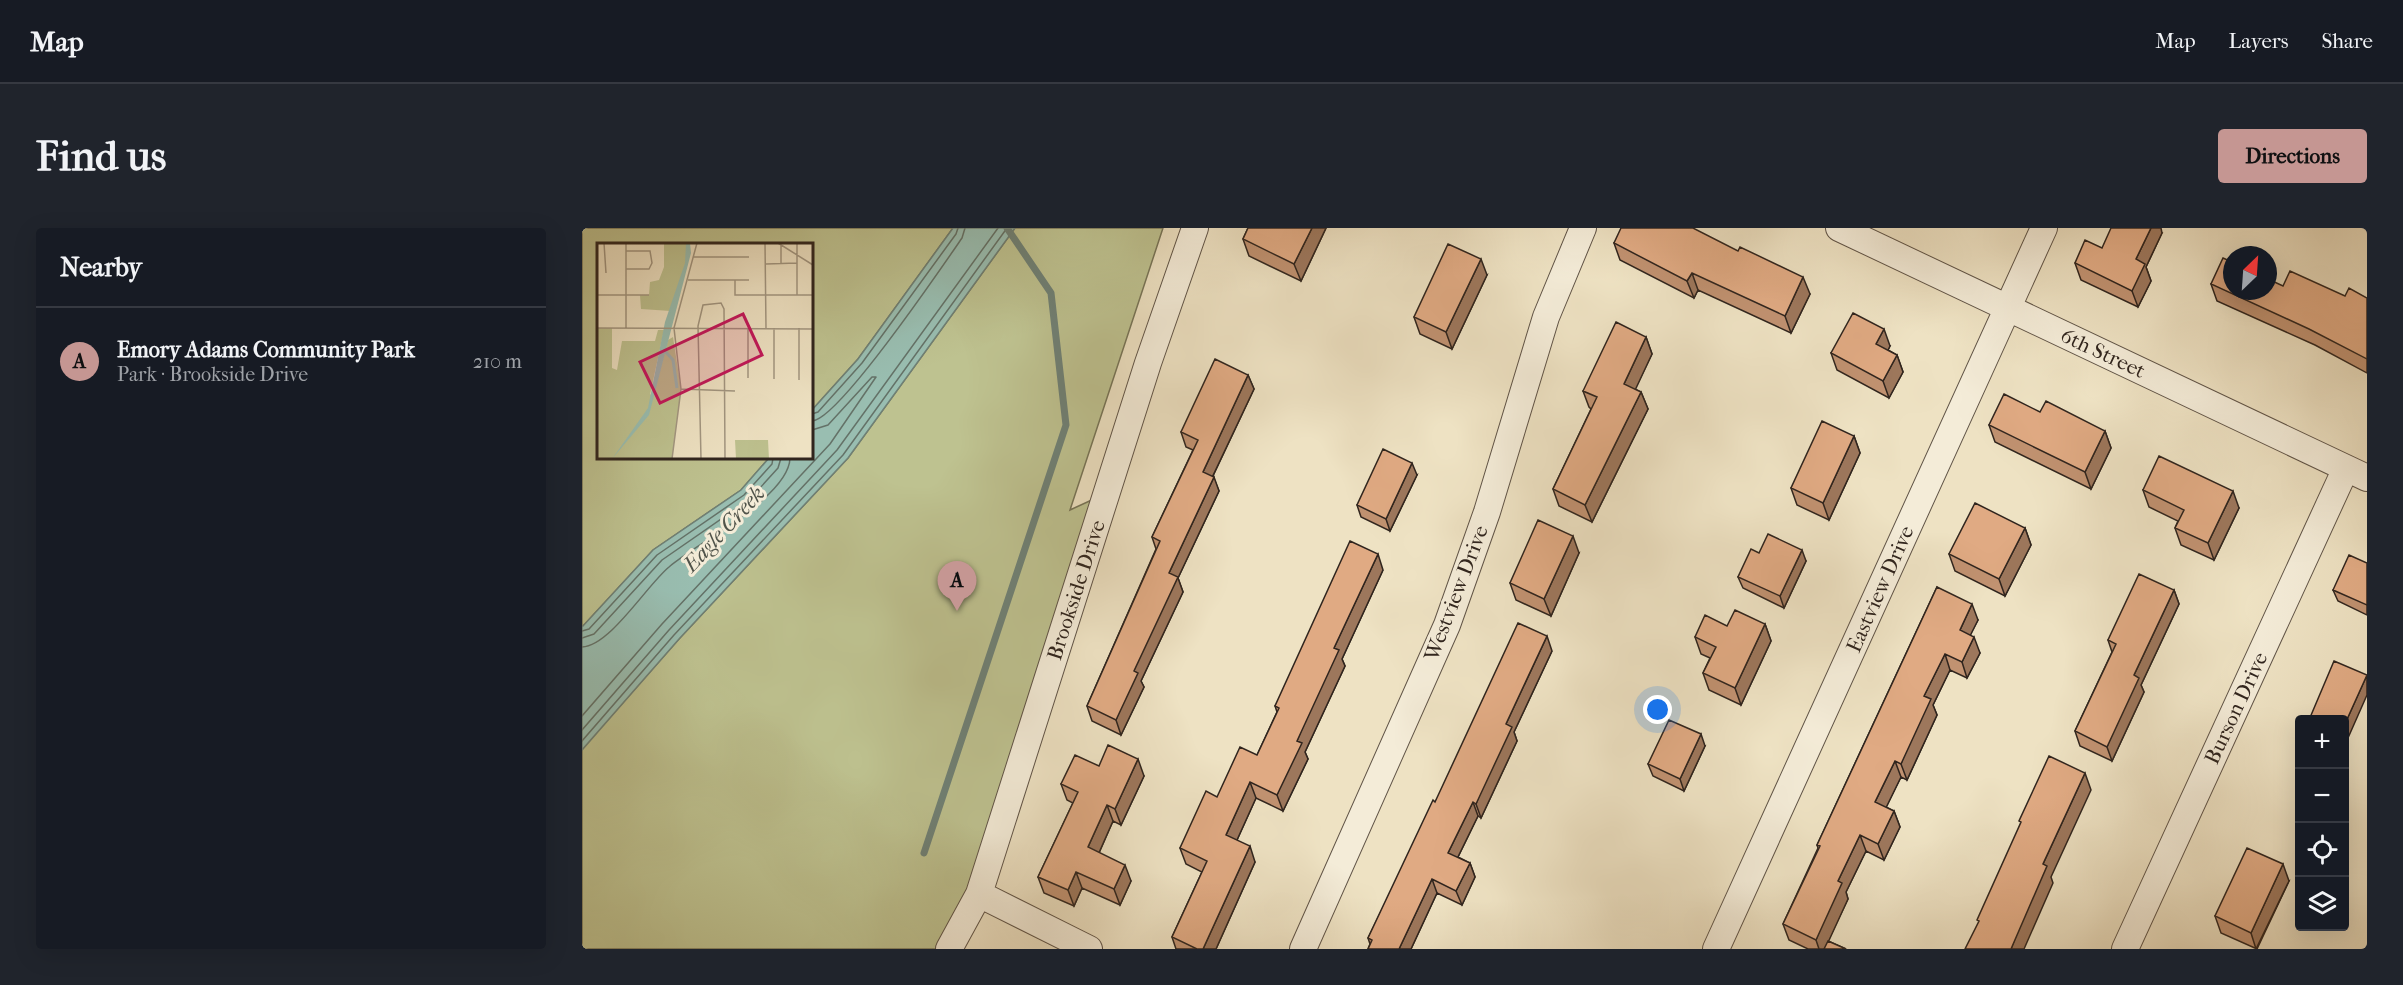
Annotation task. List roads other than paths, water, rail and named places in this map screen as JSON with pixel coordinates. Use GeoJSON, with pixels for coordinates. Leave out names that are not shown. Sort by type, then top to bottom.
{"type":"FeatureCollection","features":[{"type":"Feature","properties":{"kind":"street","name":"Brookside Drive"},"geometry":{"type":"LineString","coordinates":[[948,949],[979,894],[1145,374],[1195,228]]}},
{"type":"Feature","properties":{"kind":"street","name":"Westview Drive"},"geometry":{"type":"LineString","coordinates":[[1303,949],[1447,624],[1474,551],[1546,317],[1584,228]]}},
{"type":"Feature","properties":{"kind":"street","name":"6th Street"},"geometry":{"type":"LineString","coordinates":[[1839,228],[2356,473]]}},
{"type":"Feature","properties":{"kind":"street","name":"Eastview Drive"},"geometry":{"type":"LineString","coordinates":[[1716,949],[2044,228]]}},
{"type":"Feature","properties":{"kind":"street","name":"Burson Drive"},"geometry":{"type":"LineString","coordinates":[[2126,949],[2356,473]]}},
{"type":"Feature","properties":{"kind":"street"},"geometry":{"type":"LineString","coordinates":[[979,894],[1089,949]]}},
{"type":"Feature","properties":{"kind":"water","name":"Eagle Creek"},"geometry":{"type":"Polygon","coordinates":[[[953,228],[1015,228],[848,458],[679,639],[582,750],[582,627],[653,550],[741,490],[768,459],[813,459],[813,409],[858,359],[953,228]]]}},
{"type":"Feature","properties":{"kind":"waterway"},"geometry":{"type":"LineString","coordinates":[[924,853],[1066,425],[1051,293],[1007,228]]}},
{"type":"Feature","properties":{"kind":"place","name":"Emory Adams Community Park"},"geometry":{"type":"Point","coordinates":[957,611]}}]}
